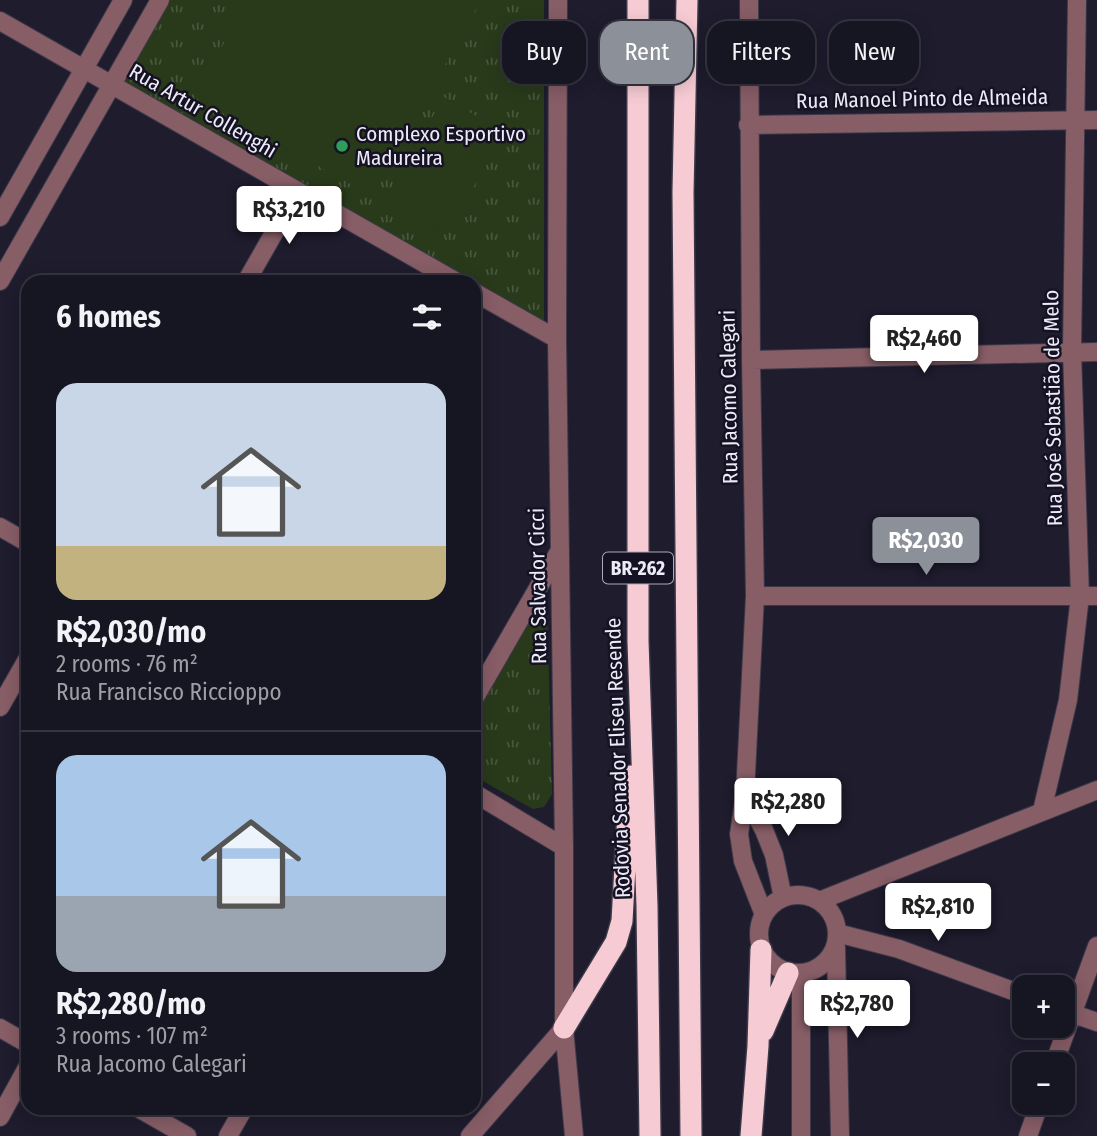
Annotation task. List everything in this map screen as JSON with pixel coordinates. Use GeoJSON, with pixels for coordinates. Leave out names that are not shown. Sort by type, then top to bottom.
{"type":"FeatureCollection","features":[{"type":"Feature","properties":{"kind":"highway","name":"Rodovia Senador Eliseu Resende"},"geometry":{"type":"LineString","coordinates":[[638,0],[638,641],[647,906],[650,1136]]}},
{"type":"Feature","properties":{"kind":"highway","name":"BR-262"},"geometry":{"type":"LineString","coordinates":[[687,0],[683,192],[691,1136]]}},
{"type":"Feature","properties":{"kind":"highway"},"geometry":{"type":"LineString","coordinates":[[564,1028],[616,942],[622,921],[638,641]]}},
{"type":"Feature","properties":{"kind":"highway"},"geometry":{"type":"LineString","coordinates":[[751,1136],[758,1046],[761,950]]}},
{"type":"Feature","properties":{"kind":"highway"},"geometry":{"type":"LineString","coordinates":[[758,1046],[795,973]]}},
{"type":"Feature","properties":{"kind":"street"},"geometry":{"type":"LineString","coordinates":[[0,216],[123,0]]}},
{"type":"Feature","properties":{"kind":"street"},"geometry":{"type":"LineString","coordinates":[[0,281],[160,0]]}},
{"type":"Feature","properties":{"kind":"street","name":"Rua Salvador Cicci"},"geometry":{"type":"LineString","coordinates":[[558,0],[556,339],[564,847],[564,1028],[574,1136]]}},
{"type":"Feature","properties":{"kind":"street","name":"Rua Jacomo Calegari"},"geometry":{"type":"LineString","coordinates":[[749,0],[748,125],[755,596],[746,794],[739,834],[743,861],[764,915]]}},
{"type":"Feature","properties":{"kind":"street","name":"Rua José Sebastião de Melo"},"geometry":{"type":"LineString","coordinates":[[1042,811],[1089,596],[1072,352],[1077,0]]}},
{"type":"Feature","properties":{"kind":"street","name":"Rua Artur Collenghi"},"geometry":{"type":"LineString","coordinates":[[0,21],[445,275]]}},
{"type":"Feature","properties":{"kind":"street","name":"Rua Manoel Pinto de Almeida"},"geometry":{"type":"LineString","coordinates":[[748,125],[1097,120]]}},
{"type":"Feature","properties":{"kind":"street"},"geometry":{"type":"LineString","coordinates":[[250,275],[298,191]]}},
{"type":"Feature","properties":{"kind":"street"},"geometry":{"type":"LineString","coordinates":[[481,296],[556,339]]}},
{"type":"Feature","properties":{"kind":"street"},"geometry":{"type":"LineString","coordinates":[[751,360],[1097,352]]}},
{"type":"Feature","properties":{"kind":"street"},"geometry":{"type":"LineString","coordinates":[[0,527],[21,539]]}},
{"type":"Feature","properties":{"kind":"street"},"geometry":{"type":"LineString","coordinates":[[481,687],[560,550]]}},
{"type":"Feature","properties":{"kind":"street"},"geometry":{"type":"LineString","coordinates":[[755,596],[1089,596]]}},
{"type":"Feature","properties":{"kind":"street"},"geometry":{"type":"LineString","coordinates":[[0,707],[21,670]]}},
{"type":"Feature","properties":{"kind":"street"},"geometry":{"type":"LineString","coordinates":[[819,901],[1097,790]]}},
{"type":"Feature","properties":{"kind":"street","name":"Rua Jacomo Calegari"},"geometry":{"type":"LineString","coordinates":[[746,794],[774,855],[783,898]]}},
{"type":"Feature","properties":{"kind":"street"},"geometry":{"type":"LineString","coordinates":[[481,797],[564,847]]}},
{"type":"Feature","properties":{"kind":"street"},"geometry":{"type":"LineString","coordinates":[[837,938],[825,963],[814,971],[795,973],[776,968],[767,960],[758,938],[764,915],[772,905],[795,895],[808,896],[819,901],[835,920],[837,938],[839,1136]]}},
{"type":"Feature","properties":{"kind":"street"},"geometry":{"type":"LineString","coordinates":[[837,938],[899,949],[1012,991]]}},
{"type":"Feature","properties":{"kind":"street"},"geometry":{"type":"LineString","coordinates":[[1075,994],[1097,946]]}},
{"type":"Feature","properties":{"kind":"street"},"geometry":{"type":"LineString","coordinates":[[795,973],[801,1136]]}},
{"type":"Feature","properties":{"kind":"street"},"geometry":{"type":"LineString","coordinates":[[1075,1015],[1097,1022]]}},
{"type":"Feature","properties":{"kind":"street"},"geometry":{"type":"LineString","coordinates":[[0,1028],[21,1040]]}},
{"type":"Feature","properties":{"kind":"street"},"geometry":{"type":"LineString","coordinates":[[470,1136],[564,1028]]}},
{"type":"Feature","properties":{"kind":"street"},"geometry":{"type":"LineString","coordinates":[[0,1117],[21,1079]]}},
{"type":"Feature","properties":{"kind":"street"},"geometry":{"type":"LineString","coordinates":[[150,1115],[187,1136]]}},
{"type":"Feature","properties":{"kind":"street"},"geometry":{"type":"LineString","coordinates":[[228,1136],[240,1115]]}},
{"type":"Feature","properties":{"kind":"street"},"geometry":{"type":"LineString","coordinates":[[1028,1136],[1035,1115]]}},
{"type":"Feature","properties":{"kind":"green space"},"geometry":{"type":"Polygon","coordinates":[[[169,0],[544,0],[544,21],[502,21],[502,84],[544,84],[544,321],[481,285],[481,275],[462,275],[122,83],[169,0]]]}},
{"type":"Feature","properties":{"kind":"green space","name":"Complexo Esportivo Madureira"},"geometry":{"type":"Polygon","coordinates":[[[248,0],[481,0],[372,196],[194,97],[248,0]]]}},
{"type":"Feature","properties":{"kind":"green space"},"geometry":{"type":"Polygon","coordinates":[[[444,97],[505,133],[446,235],[385,199],[444,97]]]}},
{"type":"Feature","properties":{"kind":"green space"},"geometry":{"type":"Polygon","coordinates":[[[547,608],[552,794],[544,807],[533,809],[481,780],[481,704],[534,613],[547,608]]]}},
{"type":"Feature","properties":{"kind":"place","name":"Complexo Esportivo Madureira"},"geometry":{"type":"Point","coordinates":[342,146]}}]}
